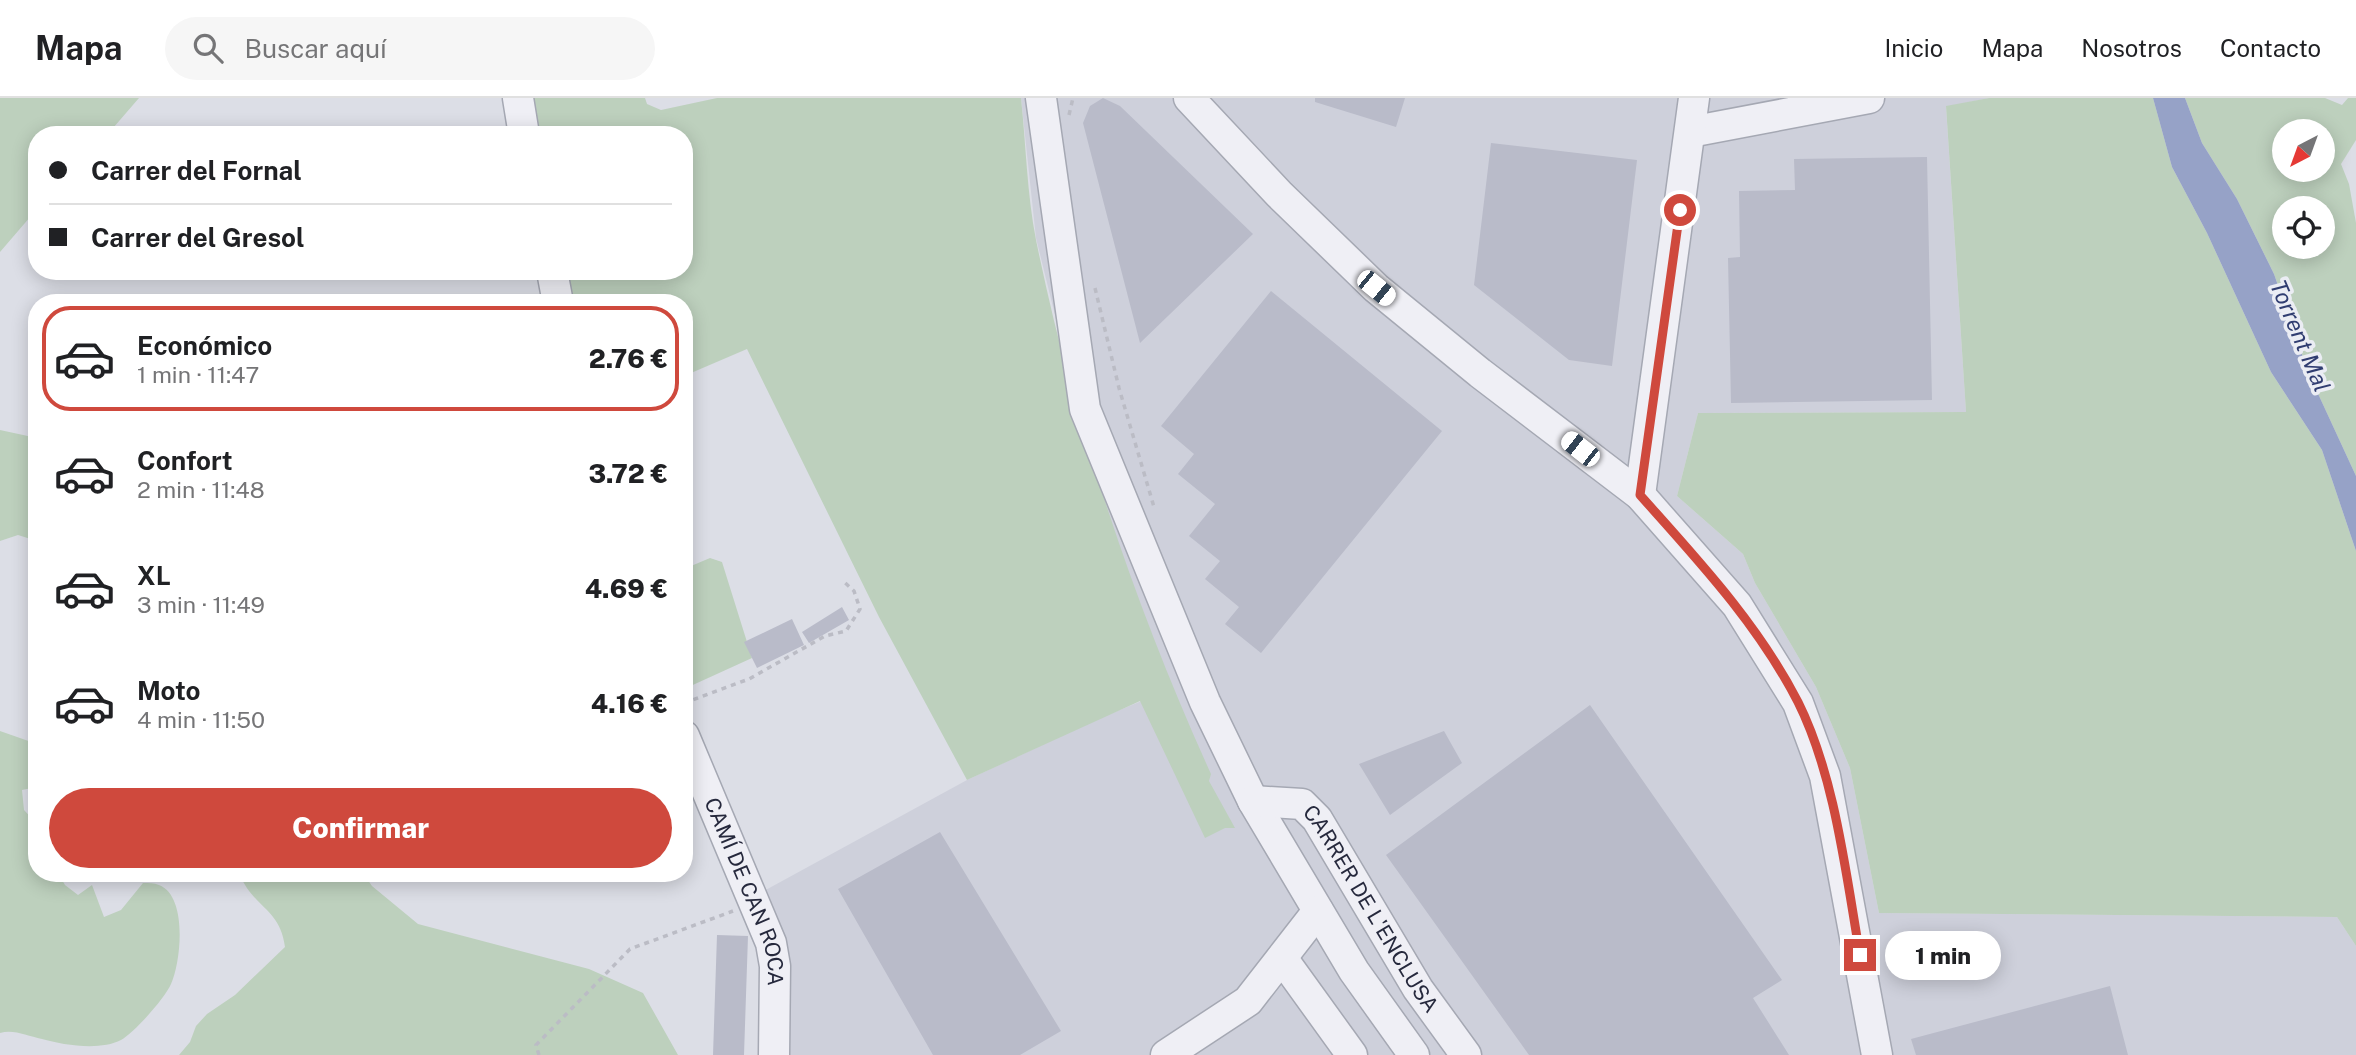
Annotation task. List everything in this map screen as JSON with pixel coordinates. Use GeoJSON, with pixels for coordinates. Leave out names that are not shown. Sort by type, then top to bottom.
{"type":"FeatureCollection","features":[{"type":"Feature","properties":{"kind":"street"},"geometry":{"type":"LineString","coordinates":[[518,98],[523,126]]}},
{"type":"Feature","properties":{"kind":"street"},"geometry":{"type":"LineString","coordinates":[[1041,98],[1057,117],[1085,409],[1205,702],[1253,801],[1354,971],[1414,1055]]}},
{"type":"Feature","properties":{"kind":"street"},"geometry":{"type":"LineString","coordinates":[[1189,98],[1279,194],[1376,288],[1480,373],[1640,495],[1737,605],[1798,703],[1825,776],[1877,1055]]}},
{"type":"Feature","properties":{"kind":"street"},"geometry":{"type":"LineString","coordinates":[[1640,495],[1694,98]]}},
{"type":"Feature","properties":{"kind":"street"},"geometry":{"type":"LineString","coordinates":[[1690,132],[1869,98]]}},
{"type":"Feature","properties":{"kind":"street","name":"CAMÍ DE CAN ROCA"},"geometry":{"type":"LineString","coordinates":[[693,757],[771,943],[775,966],[774,1055]]}},
{"type":"Feature","properties":{"kind":"street","name":"CARRER DE L'ENCLUSA"},"geometry":{"type":"LineString","coordinates":[[1253,801],[1302,804],[1317,819],[1418,989],[1466,1055]]}},
{"type":"Feature","properties":{"kind":"street"},"geometry":{"type":"LineString","coordinates":[[1166,1055],[1248,1001],[1318,911]]}},
{"type":"Feature","properties":{"kind":"street"},"geometry":{"type":"LineString","coordinates":[[1282,958],[1352,1055]]}},
{"type":"Feature","properties":{"kind":"path"},"geometry":{"type":"LineString","coordinates":[[1057,117],[1073,98]]}},
{"type":"Feature","properties":{"kind":"path"},"geometry":{"type":"LineString","coordinates":[[1094,287],[1119,388],[1157,517]]}},
{"type":"Feature","properties":{"kind":"path"},"geometry":{"type":"LineString","coordinates":[[693,700],[749,680],[825,636],[846,631],[860,609],[854,591],[842,580]]}},
{"type":"Feature","properties":{"kind":"path"},"geometry":{"type":"LineString","coordinates":[[539,1055],[536,1045],[630,950],[755,903]]}},
{"type":"Feature","properties":{"kind":"shaded area"},"geometry":{"type":"Polygon","coordinates":[[[1021,98],[1989,98],[1946,107],[1966,412],[1698,413],[1677,496],[1743,554],[1755,583],[1816,687],[1850,768],[1879,913],[2337,917],[2356,946],[2356,1055],[782,1055],[760,893],[967,780],[1098,719],[1173,688],[1128,576],[1095,478],[1036,238],[1021,98]]]}},
{"type":"Feature","properties":{"kind":"green space"},"geometry":{"type":"Polygon","coordinates":[[[0,98],[139,98],[115,126],[28,126],[28,219],[0,252],[0,98]]]}},
{"type":"Feature","properties":{"kind":"green space"},"geometry":{"type":"Polygon","coordinates":[[[528,98],[645,98],[647,104],[661,110],[717,98],[1021,98],[1033,223],[1068,377],[1108,512],[1131,578],[1211,774],[1209,781],[1235,828],[1225,828],[1205,838],[1140,701],[967,780],[879,617],[747,349],[693,372],[693,294],[566,294],[563,280],[693,280],[693,126],[532,126],[528,98]]]}},
{"type":"Feature","properties":{"kind":"green space"},"geometry":{"type":"Polygon","coordinates":[[[1989,98],[2153,98],[2172,167],[2207,233],[2271,372],[2322,450],[2356,551],[2356,946],[2337,917],[1879,913],[1850,768],[1816,687],[1755,583],[1743,554],[1677,496],[1698,413],[1966,412],[1946,106],[1989,98]]]}},
{"type":"Feature","properties":{"kind":"green space"},"geometry":{"type":"Polygon","coordinates":[[[2185,98],[2325,98],[2342,105],[2348,98],[2356,98],[2356,140],[2341,164],[2349,184],[2356,223],[2356,476],[2308,372],[2274,274],[2237,199],[2202,143],[2185,98]]]}},
{"type":"Feature","properties":{"kind":"green space"},"geometry":{"type":"Polygon","coordinates":[[[0,430],[28,436],[28,538],[18,535],[0,541],[0,430]]]}},
{"type":"Feature","properties":{"kind":"green space"},"geometry":{"type":"Polygon","coordinates":[[[710,558],[722,562],[752,658],[693,685],[693,565],[710,558]]]}},
{"type":"Feature","properties":{"kind":"green space"},"geometry":{"type":"Polygon","coordinates":[[[0,731],[28,741],[28,789],[22,790],[24,810],[28,814],[28,882],[63,882],[78,895],[92,885],[104,917],[121,910],[143,883],[153,883],[168,892],[175,902],[180,930],[175,974],[171,984],[141,1023],[121,1040],[103,1045],[82,1046],[15,1032],[0,1033],[0,731]]]}},
{"type":"Feature","properties":{"kind":"green space"},"geometry":{"type":"Polygon","coordinates":[[[244,882],[369,882],[418,924],[589,969],[643,993],[678,1055],[179,1055],[190,1042],[196,1026],[207,1014],[235,995],[285,947],[278,924],[244,882]]]}},
{"type":"Feature","properties":{"kind":"water"},"geometry":{"type":"Polygon","coordinates":[[[2153,98],[2185,98],[2202,143],[2237,199],[2274,274],[2308,372],[2356,476],[2356,551],[2322,450],[2271,372],[2207,233],[2172,167],[2153,98]]]}},
{"type":"Feature","properties":{"kind":"building"},"geometry":{"type":"Polygon","coordinates":[[[1103,98],[1120,106],[1253,234],[1140,343],[1083,123],[1090,106],[1103,98]]]}},
{"type":"Feature","properties":{"kind":"building"},"geometry":{"type":"Polygon","coordinates":[[[1315,98],[1405,98],[1396,127],[1315,102],[1315,98]]]}},
{"type":"Feature","properties":{"kind":"building"},"geometry":{"type":"Polygon","coordinates":[[[1491,143],[1637,160],[1612,366],[1569,360],[1474,285],[1491,143]]]}},
{"type":"Feature","properties":{"kind":"building"},"geometry":{"type":"Polygon","coordinates":[[[1927,157],[1932,400],[1731,403],[1728,258],[1740,257],[1739,191],[1795,190],[1794,159],[1927,157]]]}},
{"type":"Feature","properties":{"kind":"building"},"geometry":{"type":"Polygon","coordinates":[[[1271,291],[1442,431],[1261,653],[1225,624],[1239,607],[1205,579],[1220,561],[1189,536],[1215,504],[1178,474],[1194,454],[1161,426],[1271,291]]]}},
{"type":"Feature","properties":{"kind":"building"},"geometry":{"type":"Polygon","coordinates":[[[842,607],[849,620],[809,643],[802,632],[842,607]]]}},
{"type":"Feature","properties":{"kind":"building"},"geometry":{"type":"Polygon","coordinates":[[[792,619],[804,645],[757,668],[744,642],[792,619]]]}},
{"type":"Feature","properties":{"kind":"building"},"geometry":{"type":"Polygon","coordinates":[[[1590,705],[1782,980],[1753,998],[1789,1055],[1529,1055],[1386,855],[1590,705]]]}},
{"type":"Feature","properties":{"kind":"building"},"geometry":{"type":"Polygon","coordinates":[[[1444,731],[1462,763],[1390,815],[1359,764],[1444,731]]]}},
{"type":"Feature","properties":{"kind":"building"},"geometry":{"type":"Polygon","coordinates":[[[940,832],[1061,1031],[1020,1055],[933,1055],[838,889],[940,832]]]}},
{"type":"Feature","properties":{"kind":"building"},"geometry":{"type":"Polygon","coordinates":[[[717,935],[748,936],[744,1055],[713,1055],[717,935]]]}},
{"type":"Feature","properties":{"kind":"building"},"geometry":{"type":"Polygon","coordinates":[[[2110,986],[2128,1055],[1916,1055],[1911,1039],[2110,986]]]}},
{"type":"Feature","properties":{"kind":"route"},"geometry":{"type":"LineString","coordinates":[[1680,210],[1640,495],[1737,605],[1798,703],[1825,776],[1860,955]]}},
{"type":"Feature","properties":{"kind":"water label","name":"Torrent Mal"},"geometry":{"type":"Point","coordinates":[2300,336]}}]}
